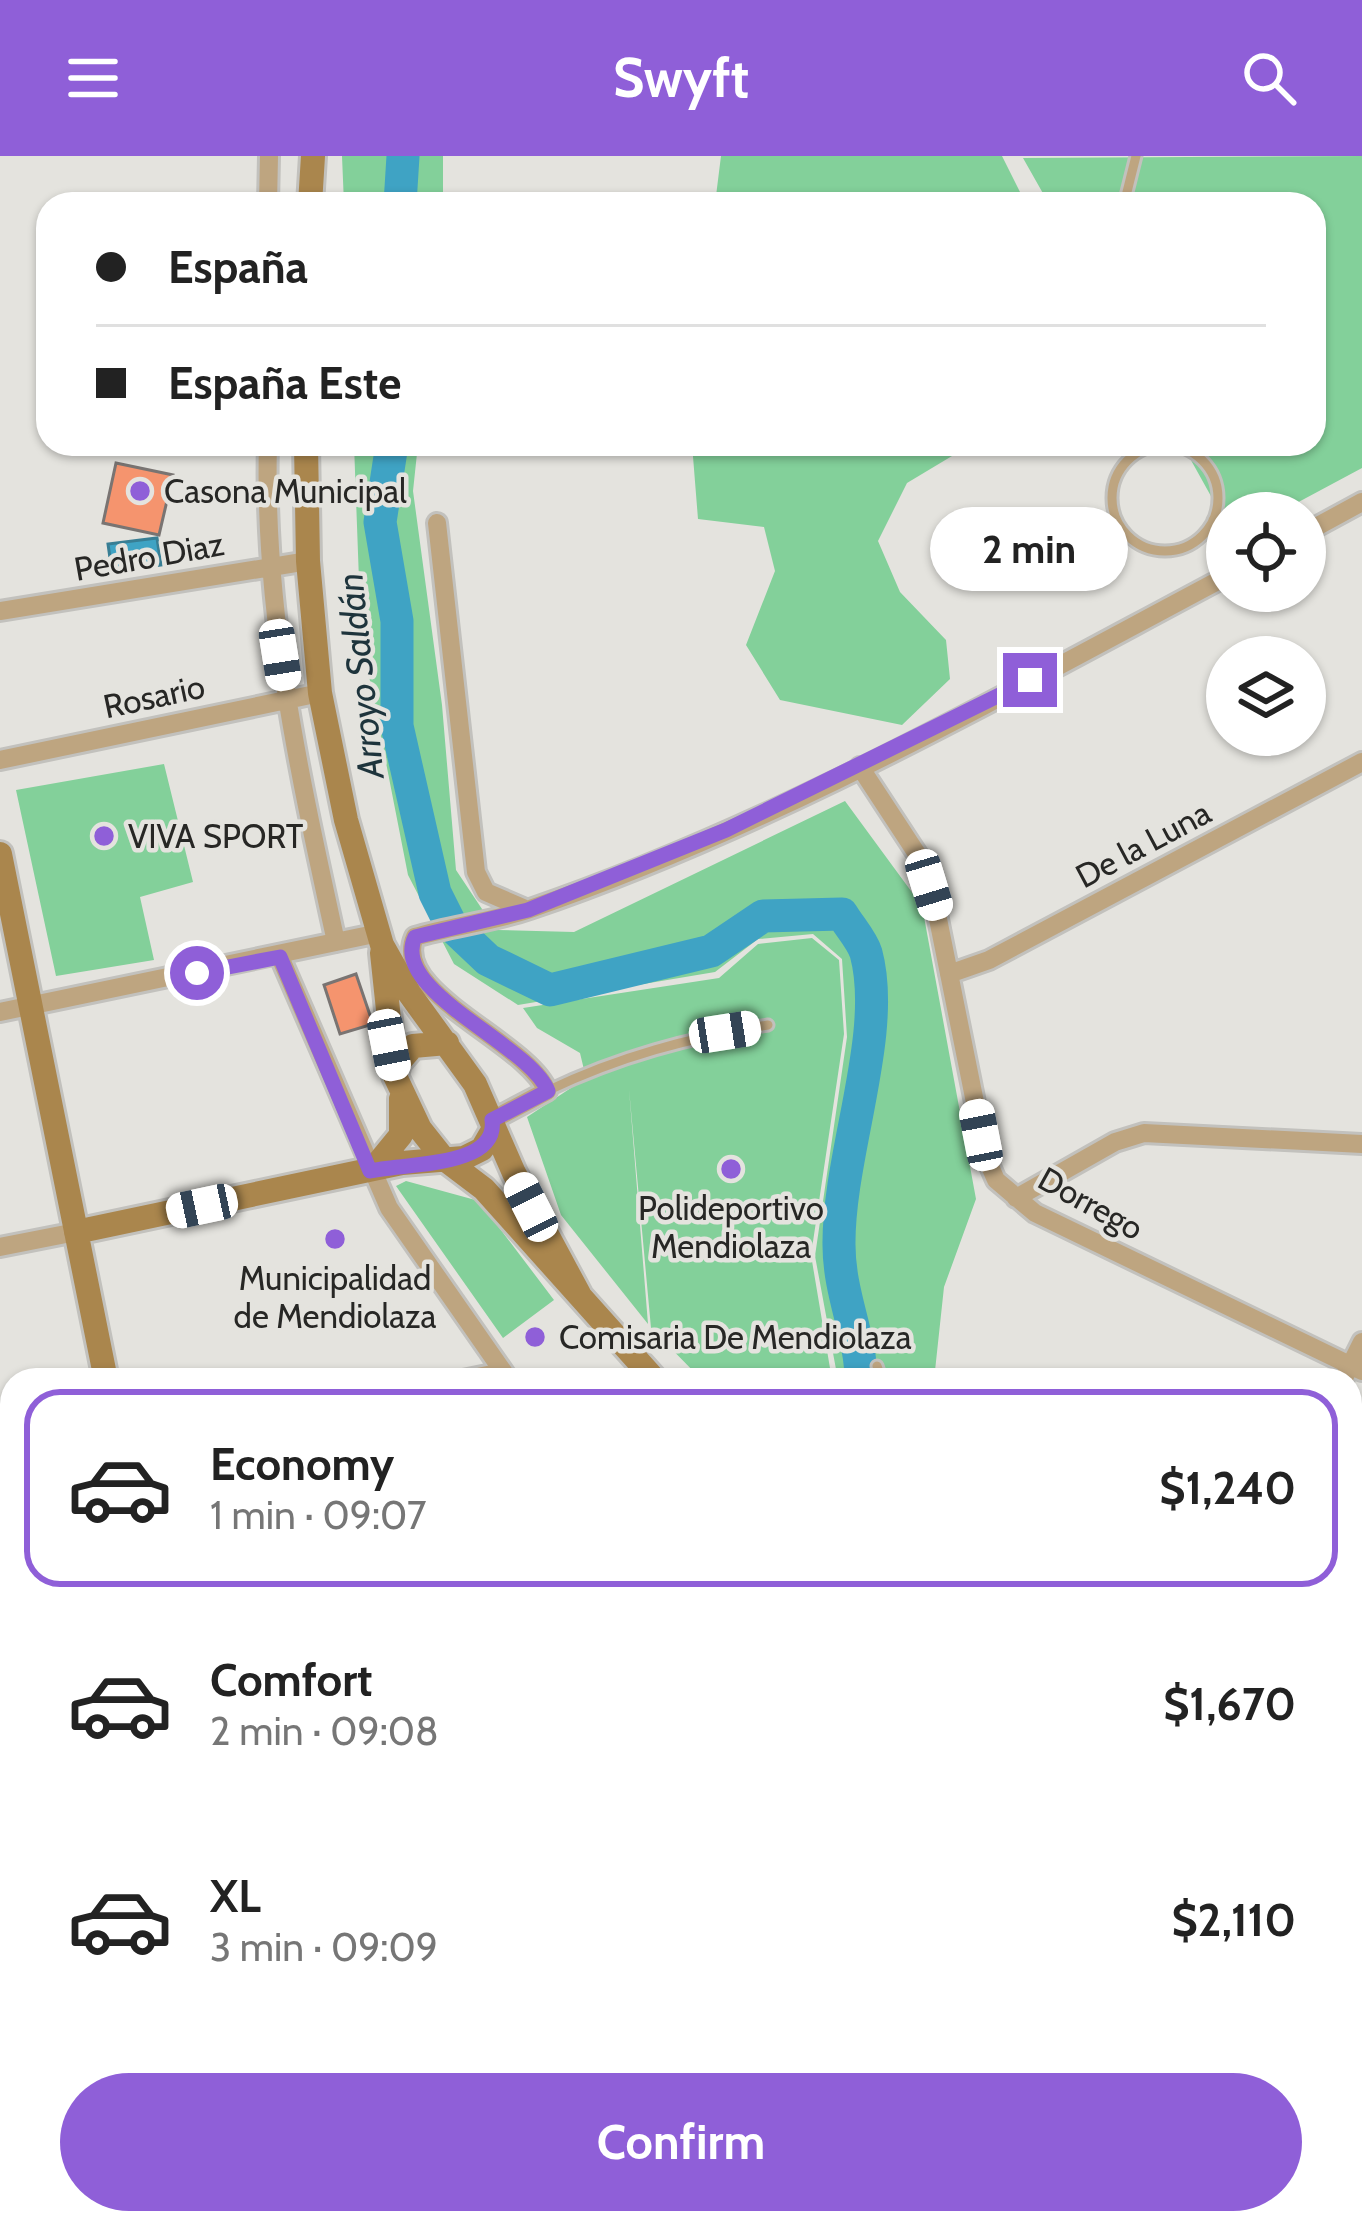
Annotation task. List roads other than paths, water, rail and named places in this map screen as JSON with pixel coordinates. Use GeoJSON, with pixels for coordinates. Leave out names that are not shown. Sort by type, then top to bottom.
{"type":"FeatureCollection","features":[{"type":"Feature","properties":{"kind":"main road"},"geometry":{"type":"LineString","coordinates":[[309,156],[309,192]]}},
{"type":"Feature","properties":{"kind":"main road"},"geometry":{"type":"LineString","coordinates":[[306,456],[308,561],[320,692],[346,820],[380,939],[398,1084],[443,1158],[484,1190],[644,1368]]}},
{"type":"Feature","properties":{"kind":"main road"},"geometry":{"type":"LineString","coordinates":[[0,854],[104,1368]]}},
{"type":"Feature","properties":{"kind":"main road"},"geometry":{"type":"LineString","coordinates":[[380,939],[493,1125],[579,1294]]}},
{"type":"Feature","properties":{"kind":"main road"},"geometry":{"type":"LineString","coordinates":[[370,1171],[387,1158],[401,1135],[398,1063],[413,1046],[447,1043]]}},
{"type":"Feature","properties":{"kind":"main road"},"geometry":{"type":"LineString","coordinates":[[76,1232],[475,1154],[493,1125]]}},
{"type":"Feature","properties":{"kind":"street"},"geometry":{"type":"LineString","coordinates":[[268,192],[269,156]]}},
{"type":"Feature","properties":{"kind":"street"},"geometry":{"type":"LineString","coordinates":[[268,456],[267,567],[287,699],[336,942]]}},
{"type":"Feature","properties":{"kind":"street"},"geometry":{"type":"LineString","coordinates":[[1326,522],[1362,502]]}},
{"type":"Feature","properties":{"kind":"street"},"geometry":{"type":"LineString","coordinates":[[437,523],[476,872],[486,892],[502,903],[528,910]]}},
{"type":"Feature","properties":{"kind":"street","name":"Pedro Diaz"},"geometry":{"type":"LineString","coordinates":[[0,611],[308,561]]}},
{"type":"Feature","properties":{"kind":"street"},"geometry":{"type":"LineString","coordinates":[[493,1125],[548,1091],[526,1058],[452,1009],[424,979],[411,943],[415,937],[477,925],[571,894],[860,767],[1206,587]]}},
{"type":"Feature","properties":{"kind":"street","name":"Rosario"},"geometry":{"type":"LineString","coordinates":[[0,760],[320,692]]}},
{"type":"Feature","properties":{"kind":"street","name":"De la Luna"},"geometry":{"type":"LineString","coordinates":[[949,974],[989,960],[1362,762]]}},
{"type":"Feature","properties":{"kind":"street","name":"Dorrego"},"geometry":{"type":"LineString","coordinates":[[860,767],[921,860],[986,1157],[996,1180],[1035,1213],[1344,1368]]}},
{"type":"Feature","properties":{"kind":"street"},"geometry":{"type":"LineString","coordinates":[[0,1012],[336,942],[380,939]]}},
{"type":"Feature","properties":{"kind":"street"},"geometry":{"type":"LineString","coordinates":[[280,957],[389,1208],[500,1368]]}},
{"type":"Feature","properties":{"kind":"street"},"geometry":{"type":"LineString","coordinates":[[1016,1198],[1114,1142],[1144,1133],[1362,1144]]}},
{"type":"Feature","properties":{"kind":"street"},"geometry":{"type":"LineString","coordinates":[[0,1247],[76,1232]]}},
{"type":"Feature","properties":{"kind":"lane"},"geometry":{"type":"LineString","coordinates":[[1127,192],[1136,156]]}},
{"type":"Feature","properties":{"kind":"lane"},"geometry":{"type":"LineString","coordinates":[[1136,456],[1126,463],[1112,494],[1117,520],[1139,544],[1164,551],[1197,540],[1206,529]]}},
{"type":"Feature","properties":{"kind":"lane"},"geometry":{"type":"LineString","coordinates":[[1195,456],[1214,477],[1216,492]]}},
{"type":"Feature","properties":{"kind":"lane"},"geometry":{"type":"LineString","coordinates":[[548,1091],[607,1062],[682,1039],[768,1025]]}},
{"type":"Feature","properties":{"kind":"water"},"geometry":{"type":"Polygon","coordinates":[[[157,538],[161,565],[112,572],[108,544],[157,538]]]}},
{"type":"Feature","properties":{"kind":"waterway","name":"Arroyo Saldán"},"geometry":{"type":"LineString","coordinates":[[401,192],[403,156]]}},
{"type":"Feature","properties":{"kind":"waterway","name":"Arroyo Saldán"},"geometry":{"type":"LineString","coordinates":[[390,456],[380,522],[397,621],[397,726],[435,893],[451,925],[488,960],[550,990],[711,951],[763,916],[842,914],[864,948],[871,1020],[839,1245],[860,1368]]}},
{"type":"Feature","properties":{"kind":"place","name":"Casona Municipal"},"geometry":{"type":"Point","coordinates":[140,491]}},
{"type":"Feature","properties":{"kind":"place","name":"VIVA SPORT"},"geometry":{"type":"Point","coordinates":[104,836]}},
{"type":"Feature","properties":{"kind":"place","name":"Polideportivo Mendiolaza"},"geometry":{"type":"Point","coordinates":[731,1169]}},
{"type":"Feature","properties":{"kind":"place","name":"Municipalidad de Mendiolaza"},"geometry":{"type":"Point","coordinates":[335,1239]}},
{"type":"Feature","properties":{"kind":"place","name":"Comisaria De Mendiolaza"},"geometry":{"type":"Point","coordinates":[535,1337]}}]}
